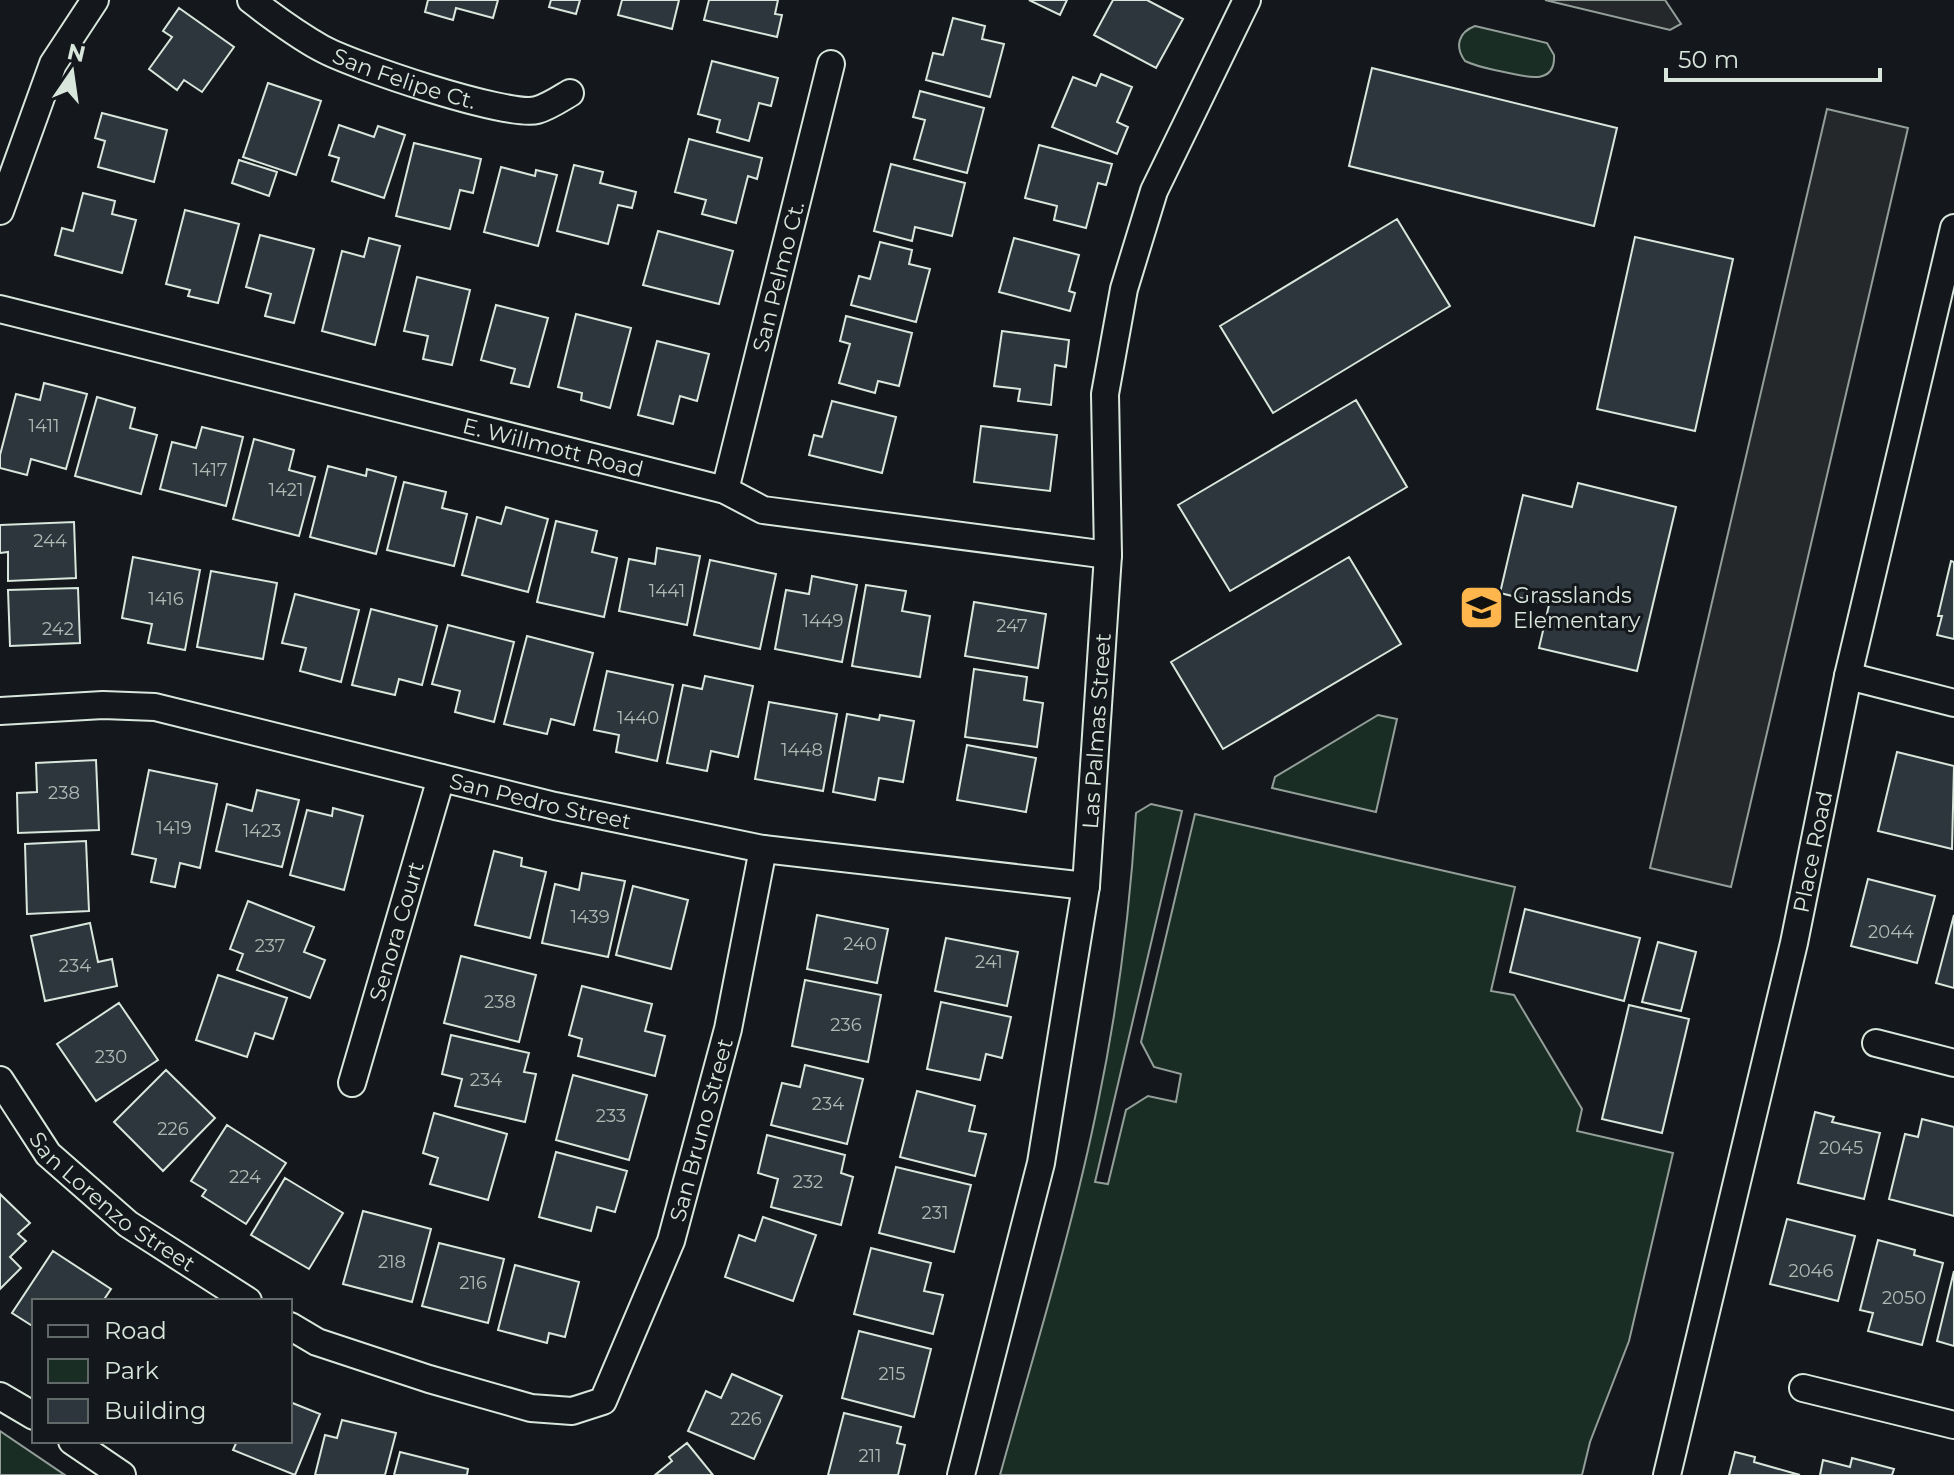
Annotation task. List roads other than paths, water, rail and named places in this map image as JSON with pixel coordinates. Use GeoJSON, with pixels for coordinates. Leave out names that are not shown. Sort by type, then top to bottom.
{"type":"FeatureCollection","features":[{"type":"Feature","properties":{"kind":"street"},"geometry":{"type":"LineString","coordinates":[[0,211],[53,64],[95,0]]}},
{"type":"Feature","properties":{"kind":"street","name":"San Felipe Ct."},"geometry":{"type":"LineString","coordinates":[[251,0],[324,50],[429,88],[487,105],[535,111],[570,93]]}},
{"type":"Feature","properties":{"kind":"street","name":"Las Palmas Street"},"geometry":{"type":"LineString","coordinates":[[961,1475],[1041,1163],[1086,886],[1108,555],[1105,394],[1124,289],[1154,191],[1247,0]]}},
{"type":"Feature","properties":{"kind":"street","name":"San Pelmo Ct."},"geometry":{"type":"LineString","coordinates":[[725,490],[831,64]]}},
{"type":"Feature","properties":{"kind":"street","name":"Place Road"},"geometry":{"type":"LineString","coordinates":[[1667,1475],[1794,943],[1848,676],[1954,228]]}},
{"type":"Feature","properties":{"kind":"street","name":"E. Willmott Road"},"geometry":{"type":"LineString","coordinates":[[0,309],[725,490],[763,510],[1108,555]]}},
{"type":"Feature","properties":{"kind":"street"},"geometry":{"type":"LineString","coordinates":[[1848,676],[1954,703]]}},
{"type":"Feature","properties":{"kind":"street","name":"San Pedro Street"},"geometry":{"type":"LineString","coordinates":[[0,711],[103,705],[155,707],[555,806],[763,849],[1086,886]]}},
{"type":"Feature","properties":{"kind":"street","name":"Senora Court"},"geometry":{"type":"LineString","coordinates":[[352,1083],[441,778]]}},
{"type":"Feature","properties":{"kind":"street","name":"San Bruno Street"},"geometry":{"type":"LineString","coordinates":[[292,1327],[317,1342],[531,1408],[572,1411],[603,1401],[671,1241],[728,1029],[763,849]]}},
{"type":"Feature","properties":{"kind":"street"},"geometry":{"type":"LineString","coordinates":[[1876,1043],[1954,1063]]}},
{"type":"Feature","properties":{"kind":"street","name":"San Lorenzo Street"},"geometry":{"type":"LineString","coordinates":[[0,1080],[48,1154],[128,1224],[245,1299]]}},
{"type":"Feature","properties":{"kind":"street"},"geometry":{"type":"LineString","coordinates":[[1803,1388],[1954,1425]]}},
{"type":"Feature","properties":{"kind":"street"},"geometry":{"type":"LineString","coordinates":[[0,1396],[32,1415]]}},
{"type":"Feature","properties":{"kind":"street"},"geometry":{"type":"LineString","coordinates":[[75,1443],[122,1475]]}},
{"type":"Feature","properties":{"kind":"place","name":"Grasslands Elementary"},"geometry":{"type":"Point","coordinates":[1482,608]}}]}
